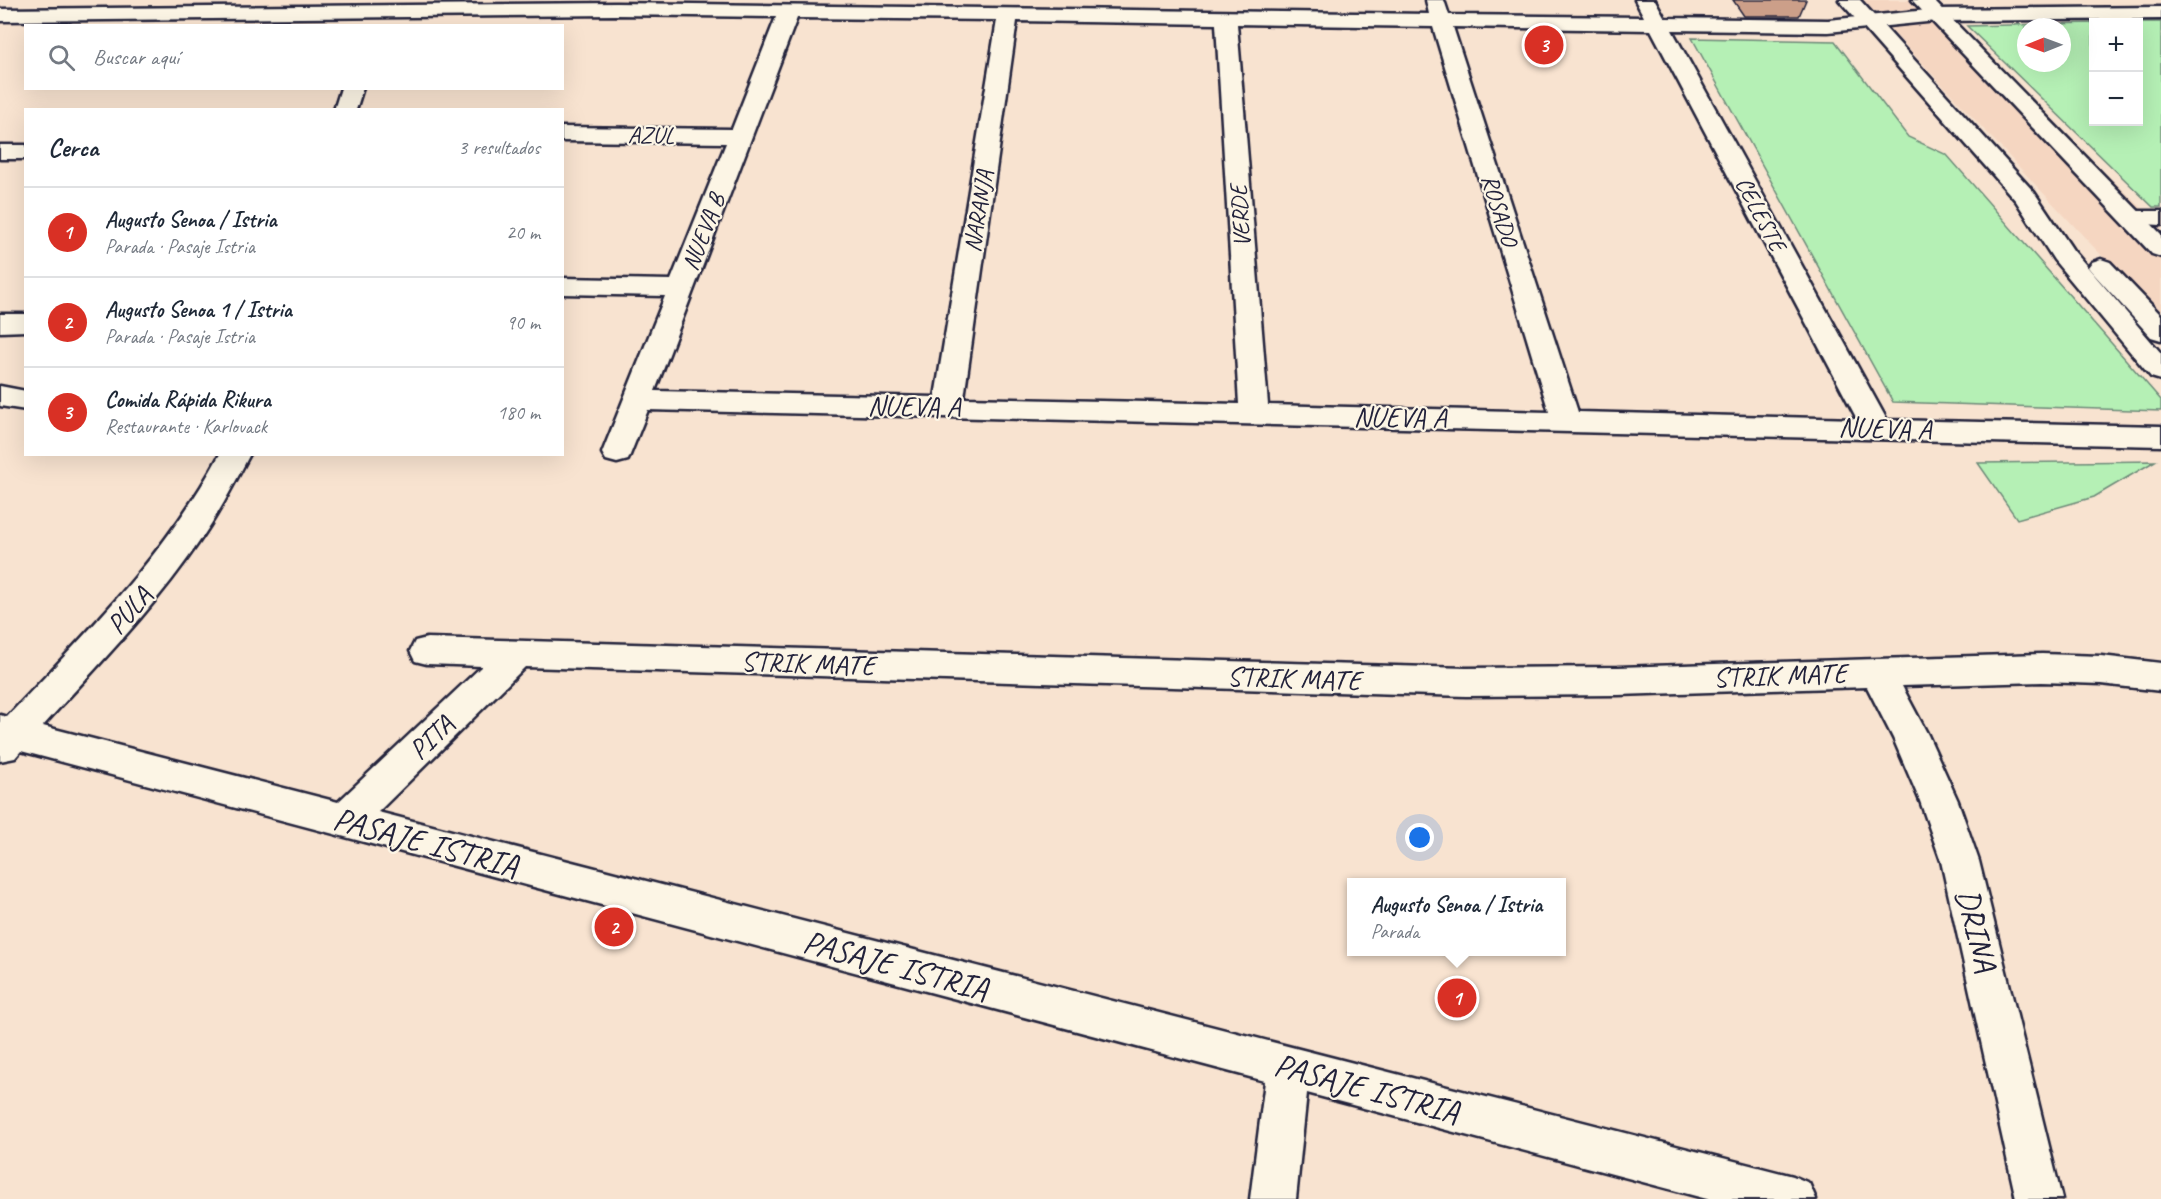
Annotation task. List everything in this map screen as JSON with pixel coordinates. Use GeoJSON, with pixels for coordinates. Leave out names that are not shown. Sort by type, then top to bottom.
{"type":"FeatureCollection","features":[{"type":"Feature","properties":{"kind":"street","name":"CELESTE"},"geometry":{"type":"LineString","coordinates":[[1645,0],[1877,428]]}},
{"type":"Feature","properties":{"kind":"street"},"geometry":{"type":"LineString","coordinates":[[1849,0],[2025,197],[2063,255],[2161,370]]}},
{"type":"Feature","properties":{"kind":"street"},"geometry":{"type":"LineString","coordinates":[[0,15],[374,18],[547,4],[761,5],[789,11],[971,7],[1008,14],[1179,8],[1226,18],[1438,10],[1658,24],[1828,26],[1868,21],[1930,8],[2161,13]]}},
{"type":"Feature","properties":{"kind":"street"},"geometry":{"type":"LineString","coordinates":[[1930,8],[2161,249]]}},
{"type":"Feature","properties":{"kind":"street","name":"ROSADO"},"geometry":{"type":"LineString","coordinates":[[1438,10],[1566,421]]}},
{"type":"Feature","properties":{"kind":"street","name":"NUEVA B"},"geometry":{"type":"LineString","coordinates":[[617,453],[789,11]]}},
{"type":"Feature","properties":{"kind":"street","name":"NARANJA"},"geometry":{"type":"LineString","coordinates":[[948,407],[1008,14]]}},
{"type":"Feature","properties":{"kind":"street","name":"VERDE"},"geometry":{"type":"LineString","coordinates":[[1226,18],[1254,414]]}},
{"type":"Feature","properties":{"kind":"street"},"geometry":{"type":"LineString","coordinates":[[346,108],[351,90]]}},
{"type":"Feature","properties":{"kind":"street","name":"AZUL"},"geometry":{"type":"LineString","coordinates":[[564,134],[740,136]]}},
{"type":"Feature","properties":{"kind":"street"},"geometry":{"type":"LineString","coordinates":[[0,152],[24,152]]}},
{"type":"Feature","properties":{"kind":"street"},"geometry":{"type":"LineString","coordinates":[[2025,197],[2049,213],[2161,331]]}},
{"type":"Feature","properties":{"kind":"street"},"geometry":{"type":"LineString","coordinates":[[2133,218],[2161,218]]}},
{"type":"Feature","properties":{"kind":"street"},"geometry":{"type":"LineString","coordinates":[[564,286],[681,288]]}},
{"type":"Feature","properties":{"kind":"street"},"geometry":{"type":"LineString","coordinates":[[0,323],[24,322]]}},
{"type":"Feature","properties":{"kind":"street"},"geometry":{"type":"LineString","coordinates":[[0,396],[24,401]]}},
{"type":"Feature","properties":{"kind":"street","name":"NUEVA A"},"geometry":{"type":"LineString","coordinates":[[638,400],[2161,436]]}},
{"type":"Feature","properties":{"kind":"street","name":"PULA"},"geometry":{"type":"LineString","coordinates":[[5,738],[119,623],[159,576],[192,531],[220,486],[234,456]]}},
{"type":"Feature","properties":{"kind":"street","name":"STRIK MATE"},"geometry":{"type":"LineString","coordinates":[[427,651],[1466,682],[1618,681],[2042,668],[2101,669],[2161,676]]}},
{"type":"Feature","properties":{"kind":"street","name":"PITA"},"geometry":{"type":"LineString","coordinates":[[344,821],[518,653]]}},
{"type":"Feature","properties":{"kind":"street","name":"DRINA"},"geometry":{"type":"LineString","coordinates":[[1877,673],[1910,735],[1939,801],[1960,861],[2039,1199]]}},
{"type":"Feature","properties":{"kind":"street","name":"PASAJE ISTRIA"},"geometry":{"type":"LineString","coordinates":[[5,738],[344,821],[1793,1199]]}},
{"type":"Feature","properties":{"kind":"street"},"geometry":{"type":"LineString","coordinates":[[1273,1199],[1288,1067]]}},
{"type":"Feature","properties":{"kind":"shaded area"},"geometry":{"type":"Polygon","coordinates":[[[1863,0],[1934,0],[2048,119],[2161,226],[2161,319],[1863,0]]]}},
{"type":"Feature","properties":{"kind":"green space"},"geometry":{"type":"Polygon","coordinates":[[[2143,22],[2161,22],[2161,207],[2153,207],[1967,26],[2017,25],[2017,72],[2071,72],[2071,24],[2089,23],[2089,126],[2143,126],[2143,22]]]}},
{"type":"Feature","properties":{"kind":"green space"},"geometry":{"type":"Polygon","coordinates":[[[1692,38],[1835,41],[1908,137],[1947,155],[2161,400],[2161,411],[1893,402],[1692,38]]]}},
{"type":"Feature","properties":{"kind":"green space"},"geometry":{"type":"Polygon","coordinates":[[[2155,461],[2094,497],[2017,519],[1978,463],[2155,461]]]}},
{"type":"Feature","properties":{"kind":"place","name":"Comida Rápida Rikura"},"geometry":{"type":"Point","coordinates":[1544,45]}},
{"type":"Feature","properties":{"kind":"place","name":"Augusto Senoa 1 / Istria"},"geometry":{"type":"Point","coordinates":[614,927]}},
{"type":"Feature","properties":{"kind":"place","name":"Augusto Senoa / Istria"},"geometry":{"type":"Point","coordinates":[1457,998]}}]}
